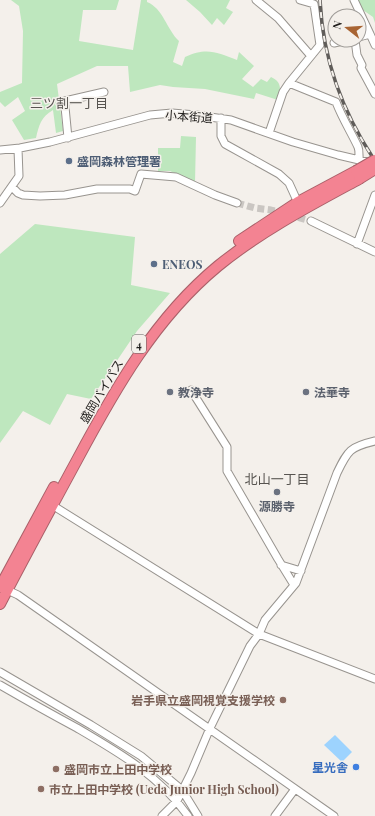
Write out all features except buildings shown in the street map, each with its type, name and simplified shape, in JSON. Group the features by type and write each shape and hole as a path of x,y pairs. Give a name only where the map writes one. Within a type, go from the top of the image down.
{"highway":[{"name":"盛岡バイパス","path":"357,175 375,160"},
{"name":"盛岡バイパス","path":"0,604 2,588 115,378 178,294 206,267 251,233 357,175 375,169"},
{"name":"盛岡バイパス","path":"2,588 52,505 121,381 145,345 191,291 228,258 300,206"}],"street":[{"path":"256,0 278,18 311,56"},
{"path":"269,133 283,92 289,82 320,45 314,4 300,0"},
{"path":"354,0 375,46"},
{"path":"356,48 357,55 362,65 361,68 375,94"},
{"path":"289,82 336,102 342,118 359,149 358,159 362,166 373,174 375,178"},
{"path":"68,138 65,102 104,92"},
{"name":"小本街道","path":"0,150 18,149 68,138 122,121 150,115 180,114 231,120 338,155 375,163"},
{"path":"221,118 221,136 225,144 279,174 288,183 300,206"},
{"path":"0,203 19,176 18,149"},
{"path":"12,187 18,193 23,195 40,196 65,195 97,189 130,189 134,191 141,174 158,175 176,177 215,195 238,203"},
{"path":"357,244 375,195"},
{"path":"311,221 375,252"},
{"path":"191,390 227,447 227,471 294,585"},
{"path":"162,816 177,801 191,774 210,728 250,646 265,620 294,585 301,571 345,455 354,447 375,441"},
{"path":"52,505 258,634 375,679"},
{"path":"281,565 301,571"},
{"path":"2,588 18,595 334,816"},
{"path":"0,672 141,756 182,790 198,816"},
{"path":"0,685 113,749 138,765 177,801 188,816"},
{"path":"275,816 295,789"}],"green space":[{"path":"11,0 119,0 116,10 83,10 79,41 133,50 141,0 147,0 147,2 161,14 179,41 173,62 182,66 185,57 205,51 217,53 237,60 239,52 254,66 242,79 253,87 261,79 267,82 271,77 275,79 280,86 278,100 256,93 254,99 205,89 160,85 130,92 128,66 97,66 57,84 63,131 56,133 53,110 41,122 36,138 24,140 12,120 25,111 18,97 5,107 0,102 0,92 22,83 23,31 19,6"},
{"path":"186,0 230,0 226,8 233,12 224,25 217,18 212,25"},
{"path":"356,0 375,0 375,23 373,17 367,13 367,8 360,8"},
{"path":"181,136 196,137 195,183 170,171 158,171 158,148 180,148"},
{"path":"35,224 135,237 131,285 170,293 137,331 91,399 67,394 50,425 23,411 0,443 0,254"}],"water":[{"path":"335,735 352,752 342,762 324,745"}],"tunnel":[{"path":"237,203 255,208 271,210 311,221"}],"railway":[{"path":"320,0 325,43 336,84 353,123 375,161"}],"place":[{"name":"盛岡森林管理署","path":"69,161"},
{"name":"ENEOS","path":"154,264"},
{"name":"教浄寺","path":"170,392"},
{"name":"法華寺","path":"306,392"},
{"name":"源勝寺","path":"277,492"},
{"name":"岩手県立盛岡視覚支援学校","path":"283,700"},
{"name":"星光舎","path":"356,767"},
{"name":"盛岡市立上田中学校","path":"56,769"},
{"name":"市立上田中学校 (Ueda Junior High School)","path":"41,789"}],"district":[{"name":"三ツ割一丁目","path":"69,102"},
{"name":"北山一丁目","path":"277,478"}]}
